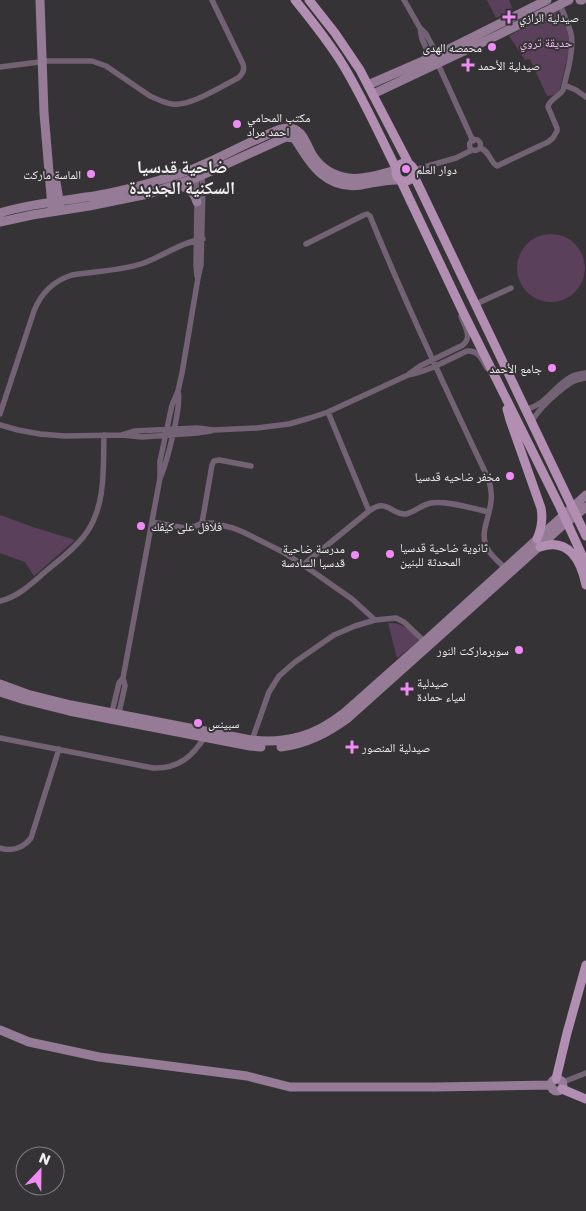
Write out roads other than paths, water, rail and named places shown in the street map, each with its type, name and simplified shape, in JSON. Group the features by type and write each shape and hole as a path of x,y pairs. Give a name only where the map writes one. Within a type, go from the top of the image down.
{"main road":[{"path":"40,0 46,113 56,206"},
{"path":"44,0 44,61"},
{"path":"295,0 330,45 357,90 396,169 397,177 559,505 586,564"},
{"path":"309,0 342,42 373,94 412,170 586,536"},
{"path":"373,94 547,0"},
{"path":"368,85 436,61 569,0"},
{"path":"0,212 140,196 176,186 199,173 292,133 316,170 325,178 336,183 360,186 385,177 402,164 412,170"},
{"path":"385,177 408,181 412,170"},
{"path":"0,222 56,206 199,173"},
{"path":"176,186 188,188 198,202"},
{"path":"506,399 510,420 541,508 542,527 539,543"},
{"path":"0,692 40,704 250,744 276,747 311,740 334,728 560,523 582,507 586,495"},
{"path":"427,644 505,568 539,543 565,547 570,551 575,556 586,585"},
{"path":"0,684 27,694 115,717"},
{"path":"558,1084 570,1024 586,965"},
{"path":"0,1030 29,1042 99,1056 247,1076 290,1087 434,1087 558,1084 586,1099"}],"street":[{"path":"0,67 44,61 83,60 99,63 158,100 172,104 187,103 238,78 244,71 243,64 212,0"},
{"path":"404,0 420,28 426,34 436,61 473,140"},
{"path":"480,148 487,151 497,166 551,140 556,135 557,128 548,104 561,93 573,42 570,28 560,5"},
{"path":"564,85 586,97"},
{"path":"473,140 479,141 481,144 480,148"},
{"path":"472,150 470,144 473,140"},
{"path":"412,170 456,158 480,148"},
{"path":"115,717 125,686 123,678 160,478 160,466 170,432 173,401 178,390 201,265 198,202 199,173"},
{"path":"199,173 203,186 200,239"},
{"path":"306,244 364,215 368,215 488,478 492,495 484,541 491,554 505,568"},
{"path":"0,414 37,302 48,288 72,275 125,268 140,264 188,242 200,239"},
{"path":"476,304 511,288"},
{"path":"434,363 467,342 468,335 461,316 462,310"},
{"path":"463,345 467,346 467,351"},
{"path":"0,425 40,434 64,436 122,435 137,437 170,432 201,433 214,430 274,426 328,412 408,375 417,368 471,350 477,353 490,374 495,377"},
{"path":"526,409 538,404 566,379 586,373"},
{"path":"531,423 541,408 570,384 586,378"},
{"path":"328,412 369,510"},
{"path":"0,601 26,589 67,553 86,533 94,521 102,495 104,435"},
{"path":"202,524 214,461 219,460 251,466"},
{"path":"303,565 369,510 381,505 401,513 408,513 424,505 440,502 489,512"},
{"path":"152,522 185,528 212,523 233,528 283,552 348,595 376,620"},
{"path":"250,744 269,692 275,682 283,672 334,634 376,620 391,618 401,620 427,644"},
{"path":"0,738 165,769 185,760 207,735"},
{"path":"0,848 16,849 22,847 31,838 59,750"},
{"path":"558,1084 586,1073"}],"place":[{"name":"صيدلية الرازي","path":"509,17"},
{"name":"محمصه الهدى","path":"492,47"},
{"name":"صيدلية الأحمد","path":"468,65"},
{"name":"مكتب المحامي احمد مراد","path":"237,124"},
{"name":"دوار العلم","path":"406,169"},
{"name":"الماسة ماركت","path":"91,174"},
{"name":"جامع الأحمد","path":"552,368"},
{"name":"مخفر ضاحيه قدسيا","path":"510,476"},
{"name":"فلافل على كيفك","path":"141,526"},
{"name":"ثانوية ضاحية قدسيا المحدثة للبنين","path":"390,554"},
{"name":"مدرسة ضاحية قدسيا السادسة","path":"355,555"},
{"name":"سوبرماركت النور","path":"519,650"},
{"name":"صيدلية لمياء حمادة","path":"407,689"},
{"name":"سبينس","path":"198,723"},
{"name":"صيدلية المنصور","path":"352,747"}],"district":[{"name":"ضاحية قدسيا السكنية الجديدة","path":"182,176"}],"park label":[{"name":"حديقة تروي","path":"546,42"}]}
